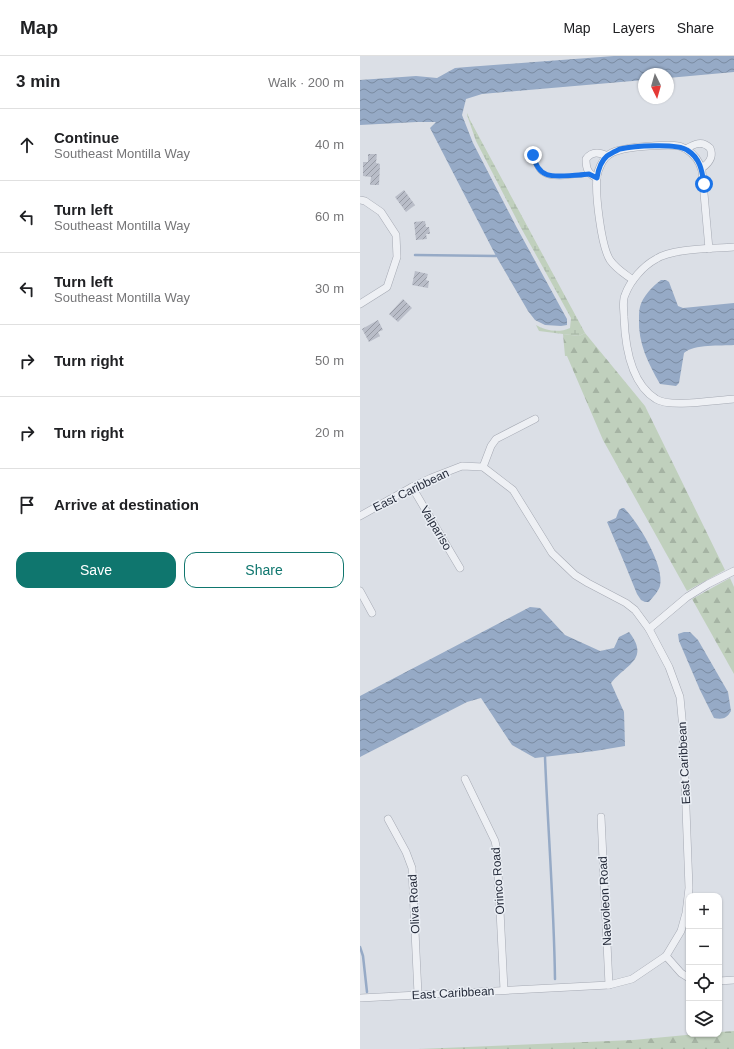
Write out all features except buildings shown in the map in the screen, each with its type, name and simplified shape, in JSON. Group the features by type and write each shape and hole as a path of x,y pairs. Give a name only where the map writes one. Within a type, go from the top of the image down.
{"street":[{"path":"686,148 698,143 704,143 710,148 712,157 710,162 702,168"},
{"path":"633,280 614,266 609,259 599,217 597,178 605,158 621,149 636,147 678,146 686,148 696,158 702,168 709,249"},
{"path":"597,178 587,172 586,159 589,155 600,152 607,156"},
{"path":"360,200 366,201 381,212 396,235 397,257 387,286 360,304"},
{"path":"734,247 676,252 656,258 633,280 624,297 625,337 632,368 642,386 656,400 676,404 734,399"},
{"path":"483,466 491,446 496,439 535,419"},
{"name":"East Caribbean","path":"360,516 412,487 462,466 483,466 513,490 552,553 575,575 635,610 649,629 669,667 680,697 683,729 689,888 686,913 681,931 666,956 632,979 609,985 360,998"},
{"name":"Valpariso","path":"412,487 460,568"},
{"path":"649,629 687,597 708,584 734,571"},
{"path":"360,591 372,612"},
{"name":"Orinco Road","path":"465,779 495,841 497,851 504,990"},
{"name":"Naevoleon Road","path":"601,818 609,985"},
{"name":"Oliva Road","path":"388,819 406,852 413,875 418,994"},
{"path":"666,956 680,973 686,976"},
{"path":"722,981 734,980"}],"lane":[{"path":"533,155 539,170 544,174 558,176 590,174"}],"green space":[{"path":"467,113 585,333 579,336 539,331 536,325 553,331 566,330 570,328 571,318 520,226 476,141"},
{"path":"585,333 645,406 725,570 687,591 603,440 567,356 565,356 563,334 579,336"},
{"path":"730,578 734,587 734,674 692,599"},
{"path":"734,1031 734,1049 418,1049 633,1040 686,1035 686,1037 722,1037 722,1032"}],"water":[{"path":"614,56 734,56 734,72 674,77 674,68 638,68 638,81 482,94 466,99 462,115 473,143 517,228 567,319 567,325 545,325 535,320 528,311 496,256 430,128 436,122 360,125 360,80 416,76 437,78 455,68"},
{"path":"661,280 666,280 669,282 678,306 683,308 734,303 734,345 701,347 688,350 684,353 679,383 676,386 660,384 648,361 640,336 639,314 641,303 648,292"},
{"path":"624,508 630,515 643,534 658,567 660,586 649,602 641,600 637,594 607,522 616,518 619,510"},
{"path":"530,607 540,608 565,635 600,651 614,648 619,637 629,632 635,641 637,655 629,666 611,683 624,712 625,746 535,758 512,745 481,698 467,702 360,757 360,696"},
{"path":"690,632 698,640 728,692 731,711 724,718 714,718 700,690 679,641 678,634"}],"waterway":[{"path":"415,255 496,256"},
{"path":"545,757 555,979"},
{"path":"360,947 363,956 367,992"}],"route":[{"path":"533,155 539,170 544,174 558,176 590,174 591,176 597,178 605,158 611,153 621,149 636,147 678,146 686,148 696,158 700,164 704,184"}]}
